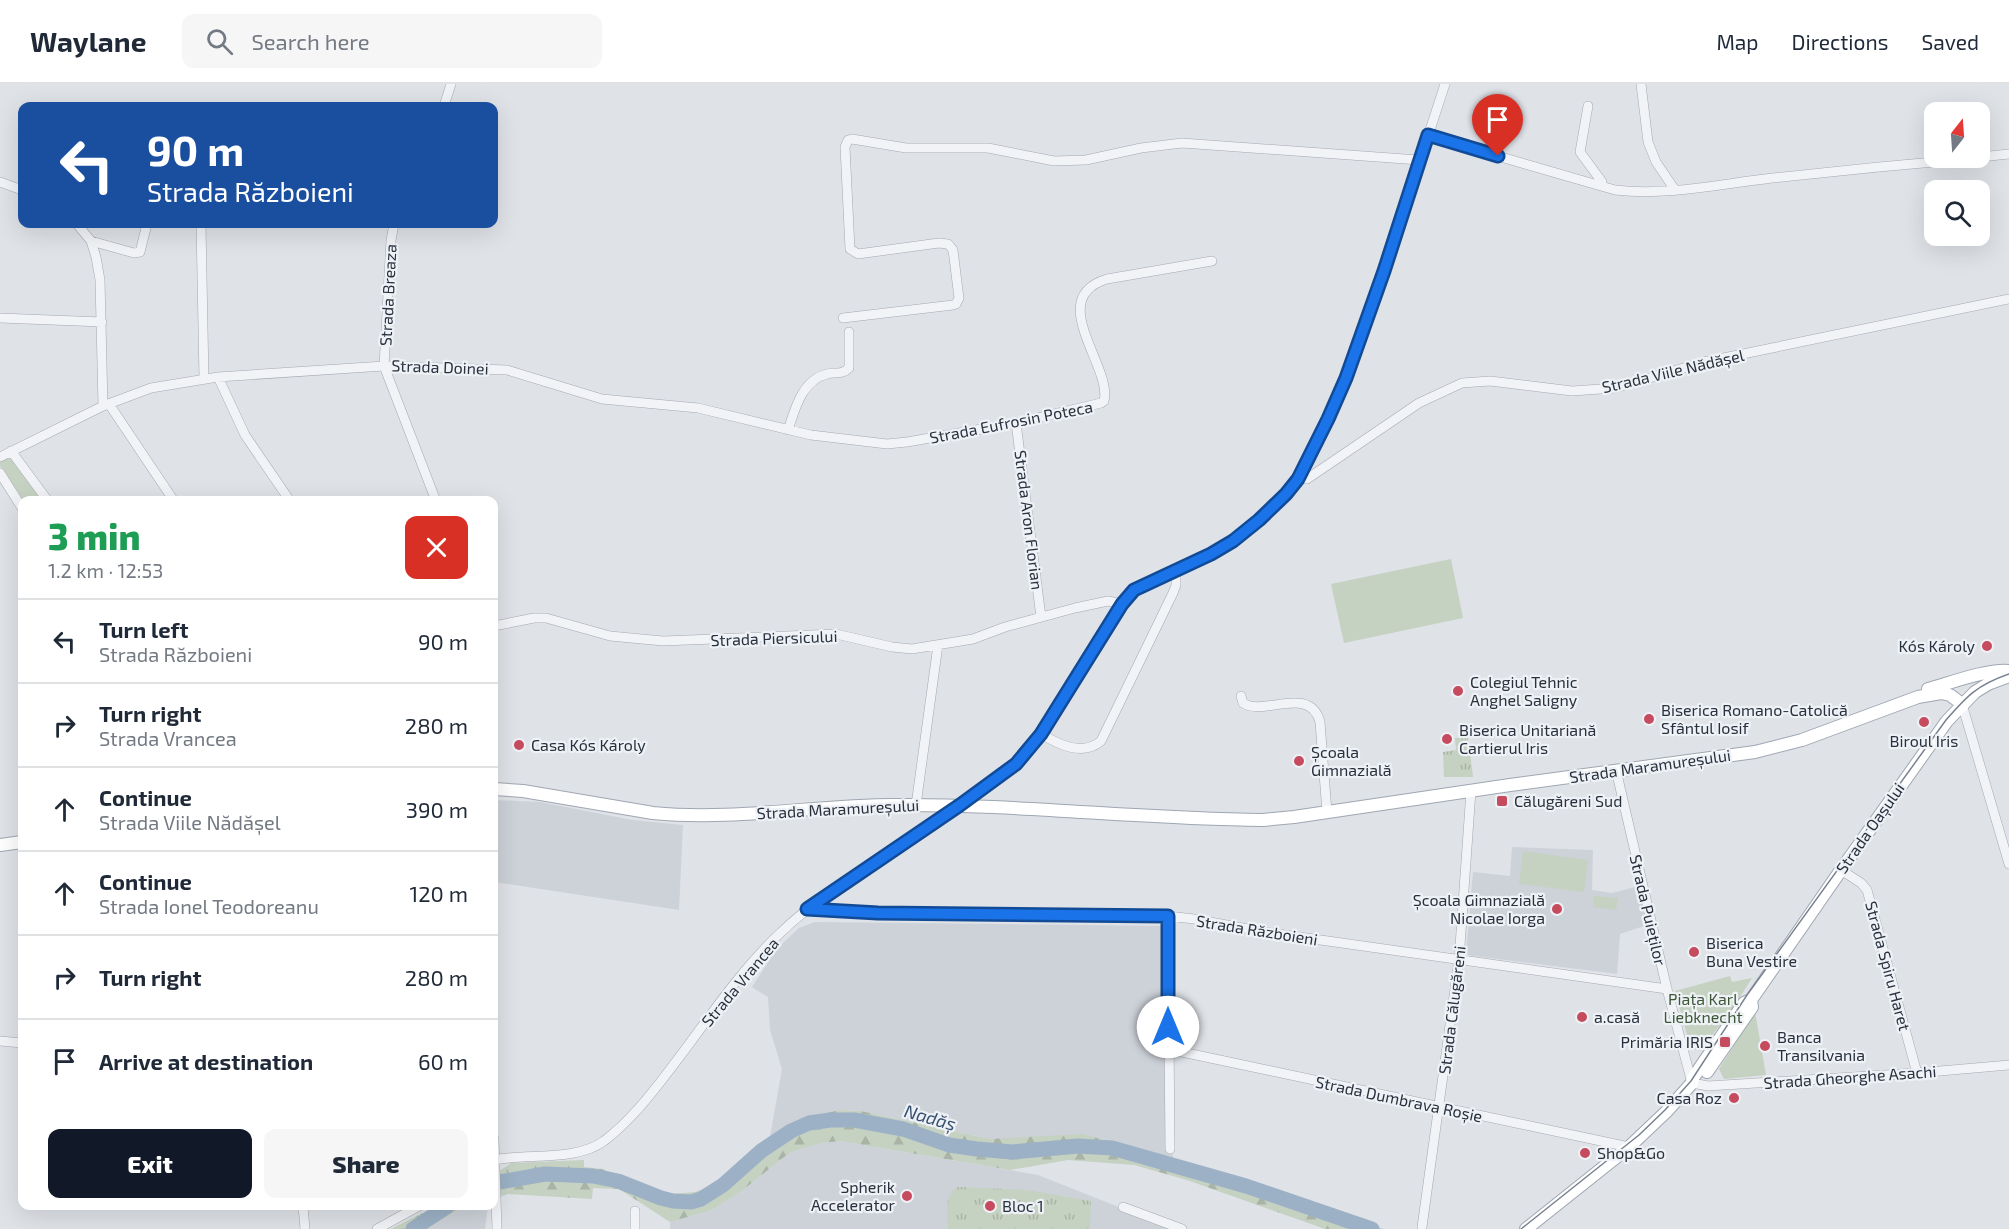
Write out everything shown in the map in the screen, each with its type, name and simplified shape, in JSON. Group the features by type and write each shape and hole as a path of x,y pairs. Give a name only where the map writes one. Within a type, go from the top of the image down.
{"main road":[{"path":"1918,697 1928,689 2002,670 2009,671"},
{"name":"Strada Oașului","path":"1526,1229 1629,1148 1692,1083 1700,1082 1752,1007 1751,1000 1928,747 1972,694 1988,684 2009,676"},
{"path":"1954,682 1966,687 1972,694"},
{"name":"Strada Maramureșului","path":"498,789 523,791 674,815 728,815 916,805 945,809 966,806 1263,820 1772,748 1842,726 1918,697 1943,693 1962,704"},
{"path":"0,845 18,843"}],"street":[{"path":"445,102 450,84"},
{"path":"1298,479 1346,378 1384,271 1445,84"},
{"path":"1641,84 1648,142 1656,162 1675,190"},
{"path":"1588,106 1580,152 1602,182 1601,186"},
{"path":"1428,135 1615,190 1631,192 1675,190 1924,162"},
{"path":"843,318 953,305 957,304 960,298 952,250 948,244 939,243 858,254 850,249 845,147 848,140 906,148 988,148 1054,161 1086,160 1141,148 1182,143 1419,160"},
{"path":"1990,156 2009,154"},
{"path":"0,182 18,189"},
{"path":"80,228 91,241 100,280 106,405 170,496"},
{"path":"91,241 134,253 140,252 146,228"},
{"path":"201,228 204,379"},
{"name":"Strada Breaza","path":"393,228 384,366 434,496"},
{"name":"Strada Eufrosin Poteca","path":"887,444 1016,423 1097,405 1104,401 1105,392 1080,312 1083,297 1088,289 1107,279 1212,261"},
{"name":"Strada Viile Nădășel","path":"1176,569 1211,554 1233,541 1259,520 1298,479 1308,479 1419,403 1462,382 1490,381 1572,391 1615,388 1704,362 2009,299"},
{"path":"0,318 102,322"},
{"path":"788,430 797,402 808,386 820,377 842,373 849,368 849,332"},
{"name":"Strada Doinei","path":"0,457 106,405 151,388 218,377 384,366 507,370 602,399 698,408 811,435 887,444"},
{"path":"218,377 245,435 287,496"},
{"name":"Strada Aron Florian","path":"1016,423 1041,617"},
{"path":"12,451 44,496"},
{"path":"0,473 18,502"},
{"path":"966,806 1016,764 1041,734 1122,604 1134,590 1176,569 1176,585 1173,592 1101,741 1092,747 1071,748 1041,734"},
{"name":"Strada Piersicului","path":"498,625 546,618 610,636 663,641 814,634 845,636 899,649 912,649 973,639 1005,627 1107,601 1122,604"},
{"path":"916,805 938,645"},
{"path":"1241,696 1243,704 1250,707 1289,703 1306,705 1316,712 1320,722 1327,812"},
{"path":"1962,704 2009,864"},
{"name":"Strada Puieților","path":"1616,770 1667,989 1692,1083"},
{"name":"Strada Călugăreni","path":"1422,1227 1459,960 1471,791"},
{"name":"Strada Vrancea","path":"498,1162 591,1149 604,1141 645,1102 747,969 774,939 807,909 945,809"},
{"name":"Strada Spiru Haret","path":"1841,870 1861,883 1867,890 1917,1073"},
{"name":"Strada Războieni","path":"807,909 878,913 1168,916 1667,989"},
{"path":"1168,916 1170,1149"},
{"path":"0,1041 18,1043"},
{"name":"Strada Dumbrava Roșie","path":"1168,1049 1629,1148"},
{"name":"Strada Gheorghe Asachi","path":"1692,1083 1708,1086 2009,1065"},
{"path":"1123,1207 1182,1229"},
{"path":"303,1210 304,1227"},
{"path":"377,1229 412,1210"},
{"path":"497,1210 497,1229"},
{"path":"635,1211 635,1229"}],"shaded area":[{"path":"498,800 540,802 632,820 683,825 679,910 498,883"},
{"name":"Școala Gimnazială Nicolae Iorga","path":"1512,847 1593,850 1592,890 1612,893 1639,886 1647,925 1620,934 1617,974 1466,955 1473,872 1510,876"},
{"path":"815,922 1166,926 1163,1047 1173,1159 1101,1139 990,1139 861,1111 840,1110 799,1119 770,1137 782,1069 770,1030 768,997 752,987 774,953 786,940 799,928"},
{"path":"840,1141 1038,1175 1174,1229 670,1229 670,1222 712,1210 743,1190 794,1151"},
{"path":"458,1210 487,1210 485,1229 426,1229"}],"green space":[{"path":"10,456 40,496 21,496 0,466 0,462"},
{"path":"1451,559 1463,618 1344,643 1331,584"},
{"path":"1468,737 1473,777 1444,777 1443,752 1456,750 1455,738"},
{"path":"1523,851 1588,860 1584,892 1519,884"},
{"path":"1594,896 1618,898 1616,910 1593,907"},
{"name":"Piața Karl Liebknecht","path":"1730,976 1732,982 1752,978 1733,1008 1700,1051 1691,1049 1675,991"},
{"name":"Piața Karl Liebknecht","path":"1755,1012 1766,1075 1724,1079 1719,1069"},
{"path":"840,1110 861,1111 990,1139 1082,1134 1173,1159 1384,1229 1325,1229 1187,1180 1134,1165 1068,1160 1010,1170 840,1141 794,1151 743,1190 712,1210 670,1222 619,1189 593,1188 592,1199 508,1194 511,1163 584,1160 584,1167 602,1169 670,1194 695,1192 719,1183 770,1137 799,1119"},
{"path":"511,1163 508,1194 498,1198 498,1172"},
{"path":"958,1187 1028,1190 1091,1201 1090,1229 948,1229 948,1200 953,1190"},
{"path":"428,1210 458,1210 426,1229 391,1229"}],"waterway":[{"name":"Nadăș","path":"498,1182 545,1174 593,1176 618,1181 661,1198 691,1202 701,1199 723,1185 761,1151 791,1131 809,1123 854,1120 903,1129 949,1145 977,1149 1012,1152 1078,1146 1112,1148 1246,1186 1372,1229"},
{"name":"Nadăș","path":"413,1229 442,1210"}],"tram line":[{"path":"1521,1229 1639,1135 1691,1081 1747,995 1946,720 1973,692 2009,674"}],"place":[{"name":"Kós Károly","path":"1987,646"},
{"name":"Colegiul Tehnic Anghel Saligny","path":"1458,691"},
{"name":"Biserica Romano-Catolică Sfântul Iosif","path":"1649,719"},
{"name":"Biroul Iris","path":"1924,722"},
{"name":"Biserica Unitariană Cartierul Iris","path":"1447,739"},
{"name":"Casa Kós Károly","path":"519,745"},
{"name":"Școala Gimnazială","path":"1299,761"},
{"name":"Călugăreni Sud","path":"1502,801"},
{"name":"Școala Gimnazială Nicolae Iorga","path":"1557,909"},
{"name":"Biserica Buna Vestire","path":"1694,952"},
{"name":"a.casă","path":"1582,1017"},
{"name":"Primăria IRIS","path":"1725,1042"},
{"name":"Banca Transilvania","path":"1765,1046"},
{"name":"Casa Roz","path":"1734,1098"},
{"name":"Shop&Go","path":"1585,1153"},
{"name":"Spherik Accelerator","path":"907,1196"},
{"name":"Bloc 1","path":"990,1206"}],"route":[{"path":"1168,1027 1168,916 878,913 807,909 1016,764 1041,734 1127,596 1134,590 1211,554 1233,541 1286,494 1298,479 1346,378 1428,135 1498,156"}]}
